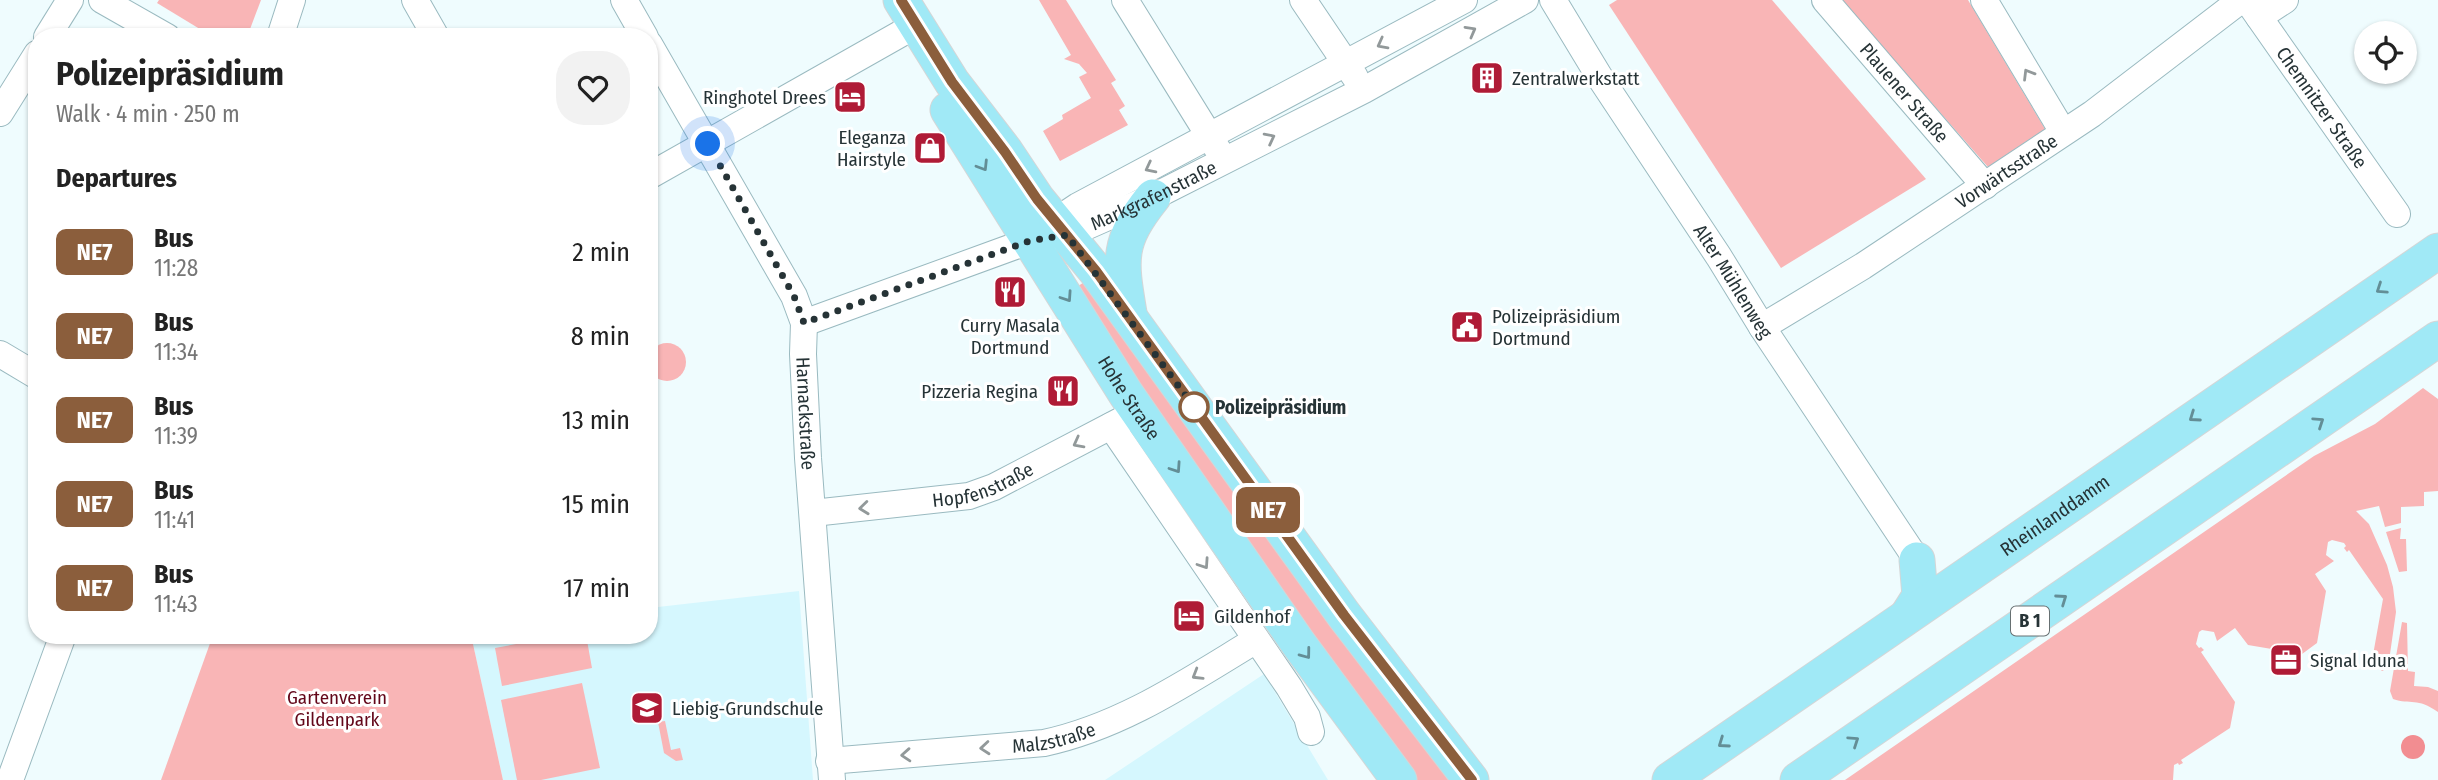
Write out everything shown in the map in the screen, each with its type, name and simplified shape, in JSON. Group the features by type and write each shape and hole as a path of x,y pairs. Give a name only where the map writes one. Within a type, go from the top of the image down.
{"main road":[{"name":"Hohe Straße","path":"881,0 906,20 952,82 1050,232 1131,320 1344,615 1471,780"},
{"path":"1131,320 1122,266 1124,251 1132,226 1153,197"},
{"name":"Hohe Straße","path":"1050,232 1071,303 1125,419 1298,643 1399,780"},
{"name":"Rheinlanddamm","path":"1670,780 2438,251"},
{"name":"B 1","path":"1798,780 2438,339"},
{"path":"1917,560 1929,570 1943,576 1965,576"},
{"path":"1908,615 1920,596 1917,560"}],"street":[{"path":"53,28 70,0"},
{"path":"102,0 151,28"},
{"path":"283,28 292,0"},
{"path":"415,0 431,28"},
{"path":"624,0 640,28"},
{"path":"1125,0 1225,161"},
{"path":"1303,0 1363,90"},
{"name":"Markgrafenstraße","path":"1050,232 1209,134 1464,0"},
{"name":"Markgrafenstraße","path":"1050,232 1153,197 1363,90 1525,0"},
{"name":"Alter Mühlenweg","path":"1553,0 1599,76 1762,327 1917,560"},
{"name":"Plauener Straße","path":"1825,0 1985,187"},
{"path":"1984,0 2063,132"},
{"name":"Vorwärtsstraße","path":"1762,327 1985,187 2242,8 2285,0"},
{"name":"Chemnitzer Straße","path":"2242,8 2397,214"},
{"path":"658,171 708,144 906,20"},
{"name":"Harnackstraße","path":"658,59 794,296 804,323 803,354 831,771"},
{"path":"0,113 28,68"},
{"path":"804,323 1050,232"},
{"path":"0,354 28,371"},
{"name":"Hopfenstraße","path":"813,513 969,496 994,487 1125,419"},
{"name":"Hohe Straße","path":"1125,419 1255,640 1301,705 1311,732"},
{"name":"Malzstraße","path":"831,771 1061,739 1105,725 1144,708 1255,640"},
{"path":"11,778 60,644"}],"shaded area":[{"name":"Liebig-Grundschule","path":"799,591 813,780 503,780 473,644 658,644 658,607"},
{"path":"1264,674 1328,780 1105,780"},
{"path":"2413,735 2422,738 2425,747 2422,756 2413,759 2404,756 2401,747 2404,738"}],"green space":[{"path":"159,0 261,0 250,28 198,28 157,3"},
{"path":"1039,0 1066,0 1116,80 1111,83 1125,106 1119,110 1128,125 1060,161 1043,131 1063,119 1062,115 1091,98 1079,77 1087,73 1079,64 1064,59 1071,55"},
{"path":"1617,0 1772,0 1926,179 1781,268 1609,5"},
{"path":"1841,0 1968,0 2045,129 1988,167"},
{"path":"1089,279 1460,780 1412,780 1072,290"},
{"path":"674,344 681,348 685,355 685,369 681,376 667,381 658,379 658,345"},
{"path":"2423,388 2438,399 2438,491 2424,492 2424,506 2401,507 2401,523 2385,527 2379,506 2356,511 2369,524 2387,565 2393,587 2396,612 2388,668 2382,671 2369,657 2373,655 2383,599 2349,550 2347,552 2344,548 2344,543 2332,540 2328,542 2326,555 2334,561 2315,574 2326,591 2317,643 2302,654 2248,645 2235,628 2217,641 2214,632 2199,632 2196,644 2204,650 2201,652 2235,702 2230,728 2181,760 2183,763 2174,765 2173,780 1845,780 2314,456 2375,424"},
{"path":"2401,528 2400,539 2406,539 2407,571 2399,572 2386,532"},
{"path":"2402,622 2407,623 2408,671 2415,672 2414,686 2438,691 2438,712 2419,703 2393,699 2390,691"},
{"name":"Gartenverein Gildenpark","path":"210,644 473,644 503,780 161,780"},
{"path":"516,644 588,644 592,668 502,686 495,648"},
{"path":"582,683 600,768 541,780 517,780 501,700"},
{"path":"665,721 671,750 680,748 683,760 676,761 664,753 658,722"}],"bus line":[{"name":"NE7","path":"901,0 952,82 1037,199 1096,271 1344,615 1472,780"}],"place":[{"name":"Zentralwerkstatt","path":"1487,78"},
{"name":"Ringhotel Drees","path":"850,97"},
{"name":"Eleganza Hairstyle","path":"930,148"},
{"name":"Curry Masala Dortmund","path":"1010,292"},
{"name":"Polizeipräsidium Dortmund","path":"1467,327"},
{"name":"Pizzeria Regina","path":"1063,391"},
{"name":"Polizeipräsidium","path":"1194,407"},
{"name":"Gildenhof","path":"1189,616"},
{"name":"Signal Iduna","path":"2286,660"},
{"name":"Liebig-Grundschule","path":"647,708"}],"route":[{"path":"708,144 794,296 804,323 1029,241 1067,235 1194,407"}]}
